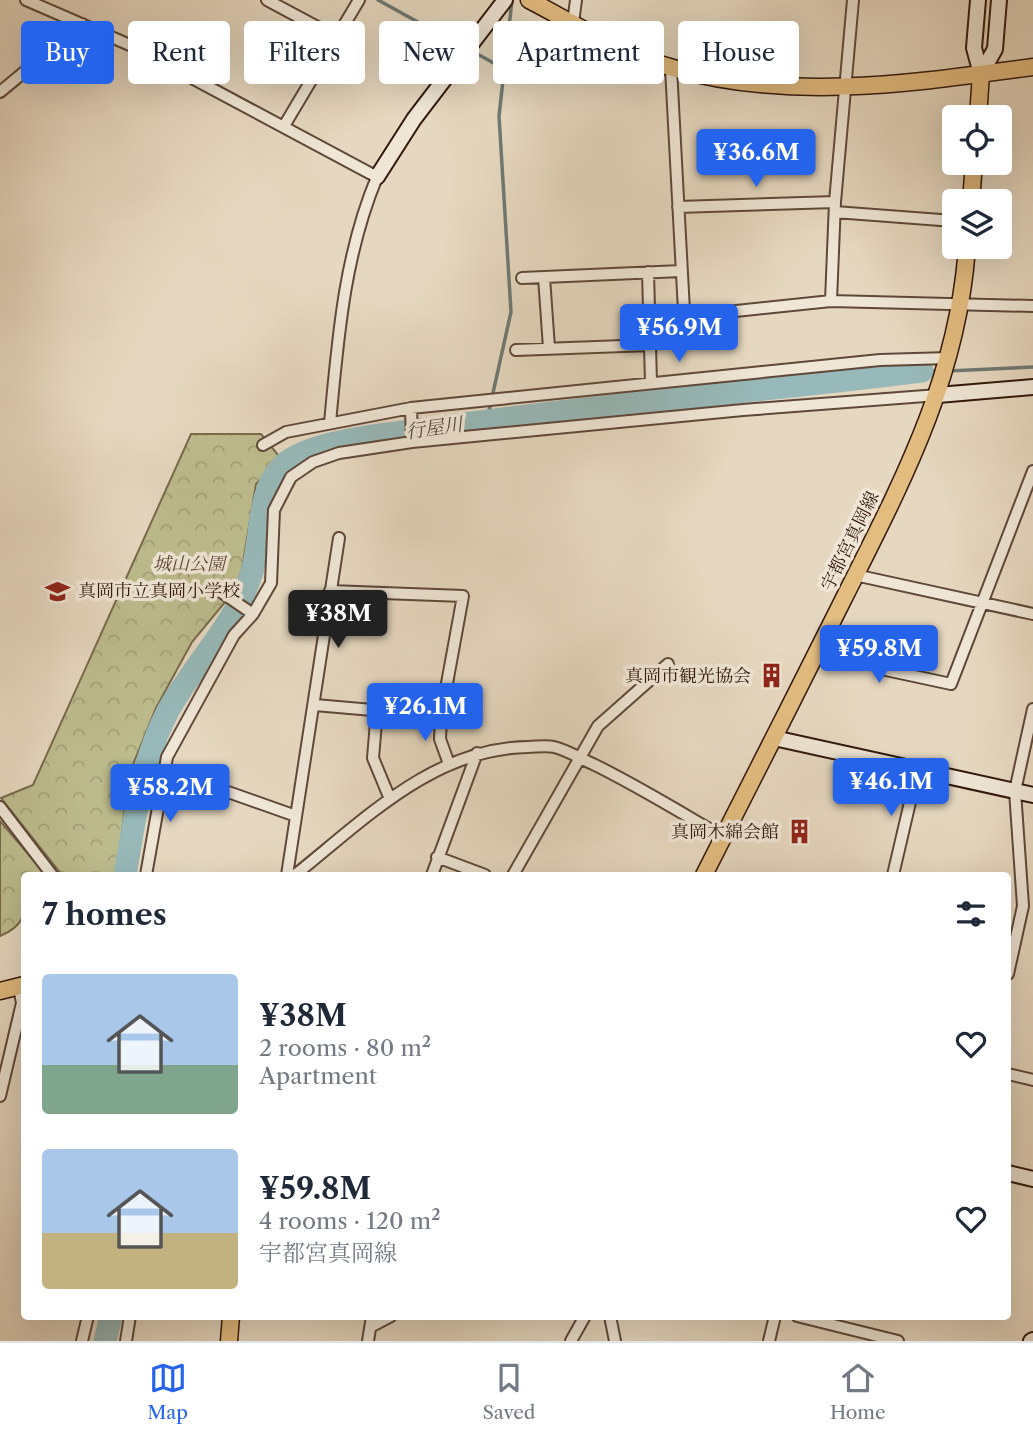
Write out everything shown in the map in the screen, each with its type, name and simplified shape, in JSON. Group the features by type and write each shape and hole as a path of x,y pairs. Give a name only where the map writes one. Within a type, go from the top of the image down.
{"main road":[{"path":"529,0 569,21"},
{"path":"664,65 753,85 844,87 981,74 1033,66"},
{"path":"979,105 981,74"},
{"name":"宇都宮真岡線","path":"706,872 912,459 949,358 962,305 966,259"},
{"path":"0,991 21,986"},
{"path":"229,1341 231,1320"}],"street":[{"path":"26,0 75,21"},
{"path":"267,0 306,21"},
{"path":"346,21 359,0"},
{"path":"330,423 350,257 362,214 377,177 414,119 505,0"},
{"path":"573,21 576,0"},
{"path":"831,301 835,207 853,0"},
{"path":"978,0 974,48 981,74"},
{"path":"981,74 995,49 999,0"},
{"path":"114,40 377,177"},
{"path":"671,68 681,271 684,311 689,316 831,301 1033,306"},
{"path":"2,86 21,71"},
{"path":"284,127 309,84"},
{"path":"678,206 835,207 942,220"},
{"path":"522,278 681,271"},
{"path":"648,272 651,383"},
{"path":"544,276 549,348"},
{"path":"516,350 650,345"},
{"path":"263,445 286,432 411,408 880,360 949,358"},
{"path":"146,872 163,769 176,738 234,635 253,614 271,583 274,510 290,477 313,462 339,453 412,442 756,408 1033,387"},
{"path":"411,408 412,442"},
{"path":"822,641 886,670 951,684 1033,471"},
{"path":"287,872 339,538"},
{"path":"855,575 984,601 1033,614"},
{"path":"218,590 253,614"},
{"path":"330,591 463,596 441,716 440,739 449,764"},
{"path":"515,872 598,726 668,664"},
{"path":"315,705 441,716"},
{"path":"1011,964 1028,908 1015,791 1033,709"},
{"path":"377,710 373,758 390,799"},
{"path":"774,738 1033,795"},
{"path":"299,872 390,799 449,764 477,752 553,747 623,778 723,837"},
{"path":"433,872 477,752"},
{"path":"894,872 918,768"},
{"path":"163,769 296,816"},
{"path":"0,807 50,872"},
{"path":"437,857 477,872"},
{"path":"0,1096 2,1078 21,1007"},
{"path":"1011,1075 1033,1080"},
{"path":"1011,1174 1033,1180"},
{"path":"82,1341 87,1320"},
{"path":"126,1341 129,1320"},
{"path":"571,1341 583,1320"},
{"path":"611,1320 615,1341"},
{"path":"769,1341 774,1320"},
{"path":"813,1320 898,1341"},
{"path":"368,1341 372,1321"}],"green space":[{"name":"城山公園","path":"191,434 261,434 283,461 256,484 242,569 235,590 192,642 156,708 130,772 116,872 60,872 1,798 33,785"},
{"path":"0,821 43,872 21,872 21,920 0,936"}],"waterway":[{"path":"378,0 416,21"},
{"path":"487,420 511,312 499,116 512,0"},
{"path":"479,55 493,63"},
{"name":"行屋川","path":"948,371 1033,367"},
{"name":"行屋川","path":"922,371 940,371"},
{"name":"行屋川","path":"126,872 140,791 151,750 178,694 224,628 244,593 255,561 265,500 270,485 287,462 300,454 337,442 380,435 922,371"},
{"name":"行屋川","path":"105,1341 110,1320"}],"place":[{"name":"真岡市立真岡小学校","path":"58,591"},
{"name":"真岡市観光協会","path":"771,676"},
{"name":"真岡木綿会館","path":"799,832"}]}
